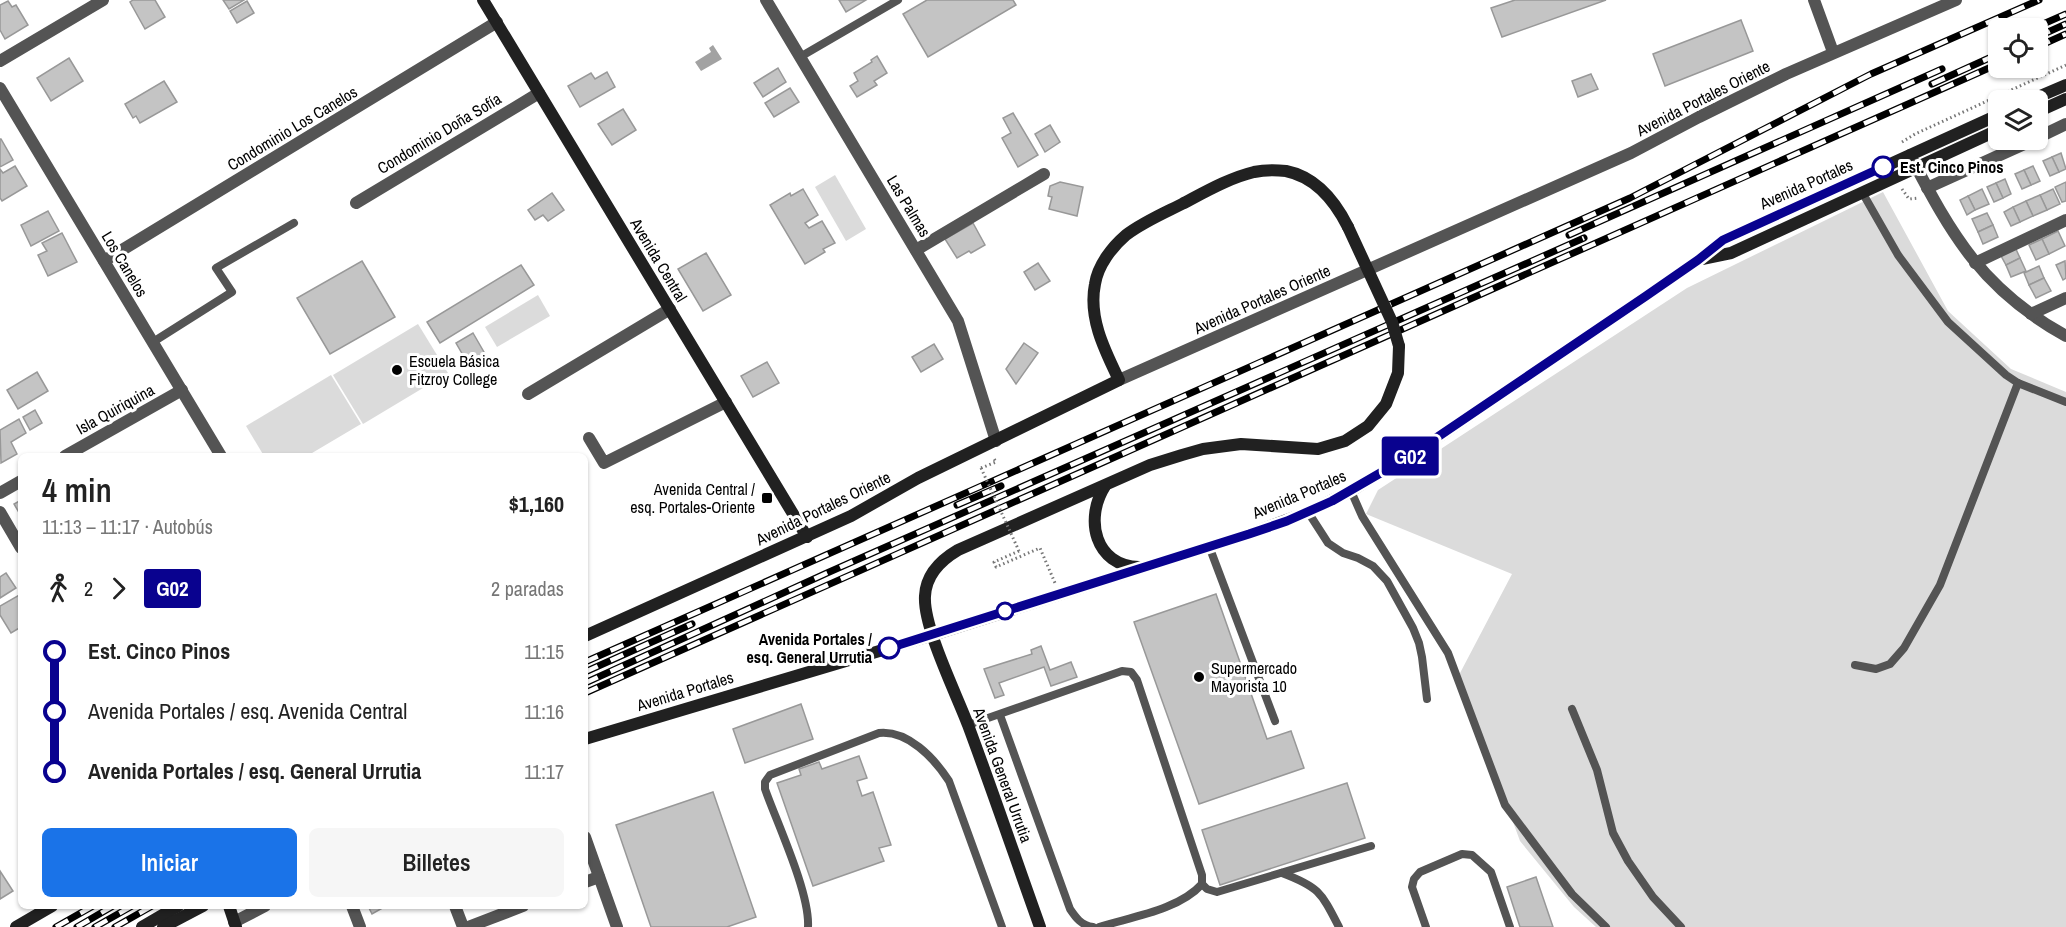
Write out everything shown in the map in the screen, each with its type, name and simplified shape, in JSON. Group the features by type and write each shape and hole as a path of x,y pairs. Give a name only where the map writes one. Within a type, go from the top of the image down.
{"main road":[{"name":"Avenida Central","path":"483,0 807,537"},
{"path":"2048,93 2066,85"},
{"path":"2048,107 2066,99"},
{"name":"Avenida Portales","path":"588,738 1144,568 1308,512 1351,491 1434,440 1698,260 1723,240 1988,120"},
{"name":"Avenida Portales","path":"1698,260 1731,253 1988,135"},
{"name":"Avenida Portales","path":"933,634 928,621 925,597 929,579 940,563 958,550 1166,459 1203,449 1258,444 1318,449 1345,441 1368,426 1386,404 1398,373 1399,346 1392,322 1348,227 1333,201 1317,186 1298,175 1276,170 1254,172 1226,182 1137,228 1117,244 1104,261 1095,282 1093,309 1099,334 1119,380"},
{"name":"Avenida Portales Oriente","path":"588,635 851,516 918,478 1119,380"},
{"path":"1105,486 1095,505 1093,516 1100,544 1109,556 1117,561 1125,565 1144,568"},
{"name":"Avenida General Urrutia","path":"933,634 1040,927"},
{"path":"16,927 47,909"},
{"path":"142,927 173,909"},
{"path":"163,927 197,909"},
{"path":"230,909 235,924"}],"street":[{"path":"0,61 103,0"},
{"name":"Las Palmas","path":"766,0 948,303 963,334 996,441"},
{"path":"1814,0 1833,52"},
{"name":"Avenida Portales Oriente","path":"1119,380 1631,153 1833,52 1956,0"},
{"name":"Condominio Los Canelos","path":"104,261 497,22"},
{"name":"Los Canelos","path":"0,88 219,453"},
{"name":"Condominio Doña Sofía","path":"356,203 539,93"},
{"path":"2048,133 2066,124"},
{"path":"1927,188 2011,150"},
{"path":"1910,155 1950,229 1975,263 2011,299 2031,315 2066,336"},
{"path":"916,250 1044,174"},
{"path":"1975,263 2066,220"},
{"path":"2031,315 2066,298"},
{"path":"528,394 670,309"},
{"name":"Isla Quiriquina","path":"70,453 182,390"},
{"path":"589,438 604,463 726,402"},
{"path":"0,493 18,483"},
{"path":"0,512 18,543"},
{"path":"588,846 617,927"},
{"path":"588,881 599,877"},
{"path":"235,924 261,909"},
{"path":"353,909 360,927"},
{"path":"456,909 463,927"},
{"path":"468,927 515,909"}],"lane":[{"path":"800,57 898,0"},
{"path":"1862,192 1898,255 1948,322 2006,375 2018,383 2066,402"},
{"path":"153,342 232,292 216,268 294,223"},
{"path":"1855,665 1876,669 1890,664 1904,648 1940,585 2018,383"},
{"path":"1351,491 1362,516 1448,653 1504,805 1572,894 1605,927"},
{"path":"1308,512 1328,543 1343,553 1373,566 1387,581 1419,643 1427,699"},
{"path":"1209,546 1275,722"},
{"path":"968,725 1122,671 1131,672 1137,680 1202,875 1202,884 1207,889 1217,892 1371,846"},
{"path":"1572,710 1597,770 1613,833 1628,861 1653,897 1681,927"},
{"path":"1000,715 1070,909 1079,921 1086,926 1093,927"},
{"path":"808,927 809,919 800,884 765,789 765,782 770,775 879,733 887,732 902,736 922,751 938,764 949,781 1002,927"},
{"path":"1425,927 1412,887 1414,879 1420,872 1462,854 1472,855 1491,872 1510,927"},
{"path":"1282,873 1309,883 1324,898 1339,927"},
{"path":"1099,927 1178,903 1190,896 1202,884"}],"path":[{"path":"1895,147 1915,134 2066,65"},
{"path":"981,468 1019,551 994,562 996,567 1040,548 1060,593"}],"shaded area":[{"path":"713,45 722,59 701,71 695,62 711,52 709,48"},
{"path":"835,175 866,229 846,241 815,187"},
{"path":"1883,192 1948,311 2011,369 2066,392 2066,927 1596,927 1574,907 1520,841 1459,675 1512,574 1366,514 1378,490 1687,288"},
{"path":"538,295 550,316 497,347 485,327"},
{"path":"418,324 448,373 363,424 333,375"},
{"path":"331,375 361,424 312,453 262,453 246,426"}],"building":[{"path":"155,0 165,17 145,29 130,2"},
{"path":"223,0 244,0 229,9"},
{"path":"839,0 866,0 846,12"},
{"path":"927,0 1013,0 1016,5 928,57 903,14"},
{"path":"1515,0 1606,0 1502,37 1491,8"},
{"path":"8,1 12,7 16,5 28,25 5,39 0,30 0,5"},
{"path":"247,1 254,13 237,23 230,11"},
{"path":"1741,20 1753,51 1665,86 1653,54"},
{"path":"877,56 887,73 874,81 877,85 857,97 850,86 858,81 854,73 872,62 871,60"},
{"path":"69,58 83,81 51,101 37,78"},
{"path":"778,68 786,82 763,97 754,83"},
{"path":"607,72 615,87 580,107 568,86 591,73 595,79"},
{"path":"1591,74 1598,89 1578,97 1572,81"},
{"path":"164,81 177,102 140,123 136,116 133,118 125,104"},
{"path":"790,88 799,102 774,117 765,103"},
{"path":"623,109 636,130 612,145 598,124"},
{"path":"1013,113 1038,155 1018,167 1002,138 1011,133 1003,118"},
{"path":"1050,125 1060,142 1045,152 1035,134"},
{"path":"0,139 13,160 0,167"},
{"path":"2061,153 2066,169 2059,172 2052,157"},
{"path":"2052,157 2059,172 2050,176 2043,161"},
{"path":"15,166 27,186 2,201 0,198 0,169 3,173"},
{"path":"2033,166 2040,181 2031,185 2024,170"},
{"path":"2024,170 2031,185 2022,189 2015,174"},
{"path":"2005,179 2011,194 2003,198 1996,183"},
{"path":"1060,182 1083,187 1077,216 1049,209 1052,197 1048,196 1050,186"},
{"path":"2066,182 2066,201 2062,202 2055,187"},
{"path":"1996,183 2003,198 1994,202 1987,187"},
{"path":"803,189 818,215 805,223 809,228 822,221 835,243 823,249 825,252 805,264 770,205 790,193 791,196"},
{"path":"1982,189 1989,204 1975,210 1968,196"},
{"path":"2053,189 2060,204 2047,210 2040,195"},
{"path":"552,193 564,210 548,221 543,215 535,220 528,210"},
{"path":"2040,195 2047,210 2033,216 2026,201"},
{"path":"1968,196 1975,210 1967,215 1960,200"},
{"path":"2026,201 2033,216 2020,222 2013,207"},
{"path":"2013,207 2020,222 2011,226 2004,212"},
{"path":"48,211 59,231 31,246 21,225"},
{"path":"1987,213 1993,225 1978,232 1972,219"},
{"path":"973,223 985,245 957,258 945,239"},
{"path":"1993,225 1998,237 1983,244 1978,232"},
{"path":"2058,231 2065,246 2049,254 2042,239"},
{"path":"62,233 77,262 48,276 38,255 47,251 42,243"},
{"path":"2042,239 2049,254 2036,260 2029,245"},
{"path":"2015,247 2020,258 2006,265 2000,254"},
{"path":"706,253 731,295 703,311 678,269"},
{"path":"2020,258 2026,271 2011,277 2006,265"},
{"path":"362,261 395,317 330,354 297,298"},
{"path":"2065,261 2066,278 2063,280 2056,265"},
{"path":"1038,263 1050,281 1035,290 1024,272"},
{"path":"521,265 534,285 440,343 427,322"},
{"path":"2039,266 2044,278 2029,285 2024,273"},
{"path":"2044,278 2051,291 2036,298 2029,285"},
{"path":"473,333 488,359 471,369 456,343"},
{"path":"1024,343 1038,353 1016,384 1006,369"},
{"path":"934,344 943,359 921,372 912,357"},
{"path":"767,362 779,383 753,397 741,376"},
{"path":"37,372 48,391 18,409 7,390"},
{"path":"35,410 42,423 30,430 23,417"},
{"path":"19,419 26,433 11,442 17,454 1,463 0,430"},
{"path":"6,573 16,588 0,598 0,577"},
{"name":"Supermercado Mayorista 10","path":"1216,594 1267,739 1291,731 1304,768 1199,804 1134,622"},
{"path":"18,596 18,629 11,633 0,615 0,606"},
{"path":"1041,646 1050,670 1071,662 1077,677 1051,686 1044,667 999,683 1004,695 995,698 984,669 1032,654 1031,650"},
{"path":"801,704 813,739 745,763 733,729"},
{"path":"859,756 867,778 857,781 862,796 873,792 891,845 879,848 884,861 813,886 777,783 801,775 799,769 819,762 822,769"},
{"path":"1347,783 1365,838 1220,885 1202,830"},
{"path":"713,792 756,917 727,927 651,927 616,825"},
{"path":"0,871 13,891 0,899"},
{"path":"1536,877 1553,927 1520,927 1507,887"},
{"path":"370,909 381,909 372,914"}],"railway":[{"path":"588,661 1630,198 1871,74 2039,0"},
{"path":"2048,22 2066,14"},
{"path":"2048,32 2066,24"},
{"path":"2048,42 2066,34"},
{"path":"1932,84 1988,59"},
{"path":"588,692 1988,68"},
{"path":"1569,235 1942,69"},
{"path":"588,682 827,573 1584,238"},
{"path":"957,505 1001,486"},
{"path":"588,671 692,624"},
{"path":"56,927 88,909"},
{"path":"77,927 108,909"},
{"path":"95,927 127,909"},
{"path":"115,927 147,909"}],"bus line":[{"name":"G02","path":"889,648 1249,534 1287,521 1332,501 1434,440 1646,296 1723,240 1883,167"}],"place":[{"name":"Est. Cinco Pinos","path":"1883,167"},
{"name":"Escuela Básica Fitzroy College","path":"397,370"},
{"name":"Avenida Central / esq. Portales-Oriente","path":"767,498"},
{"name":"Avenida Portales / esq. General Urrutia","path":"889,648"},
{"name":"Supermercado Mayorista 10","path":"1199,677"}]}
